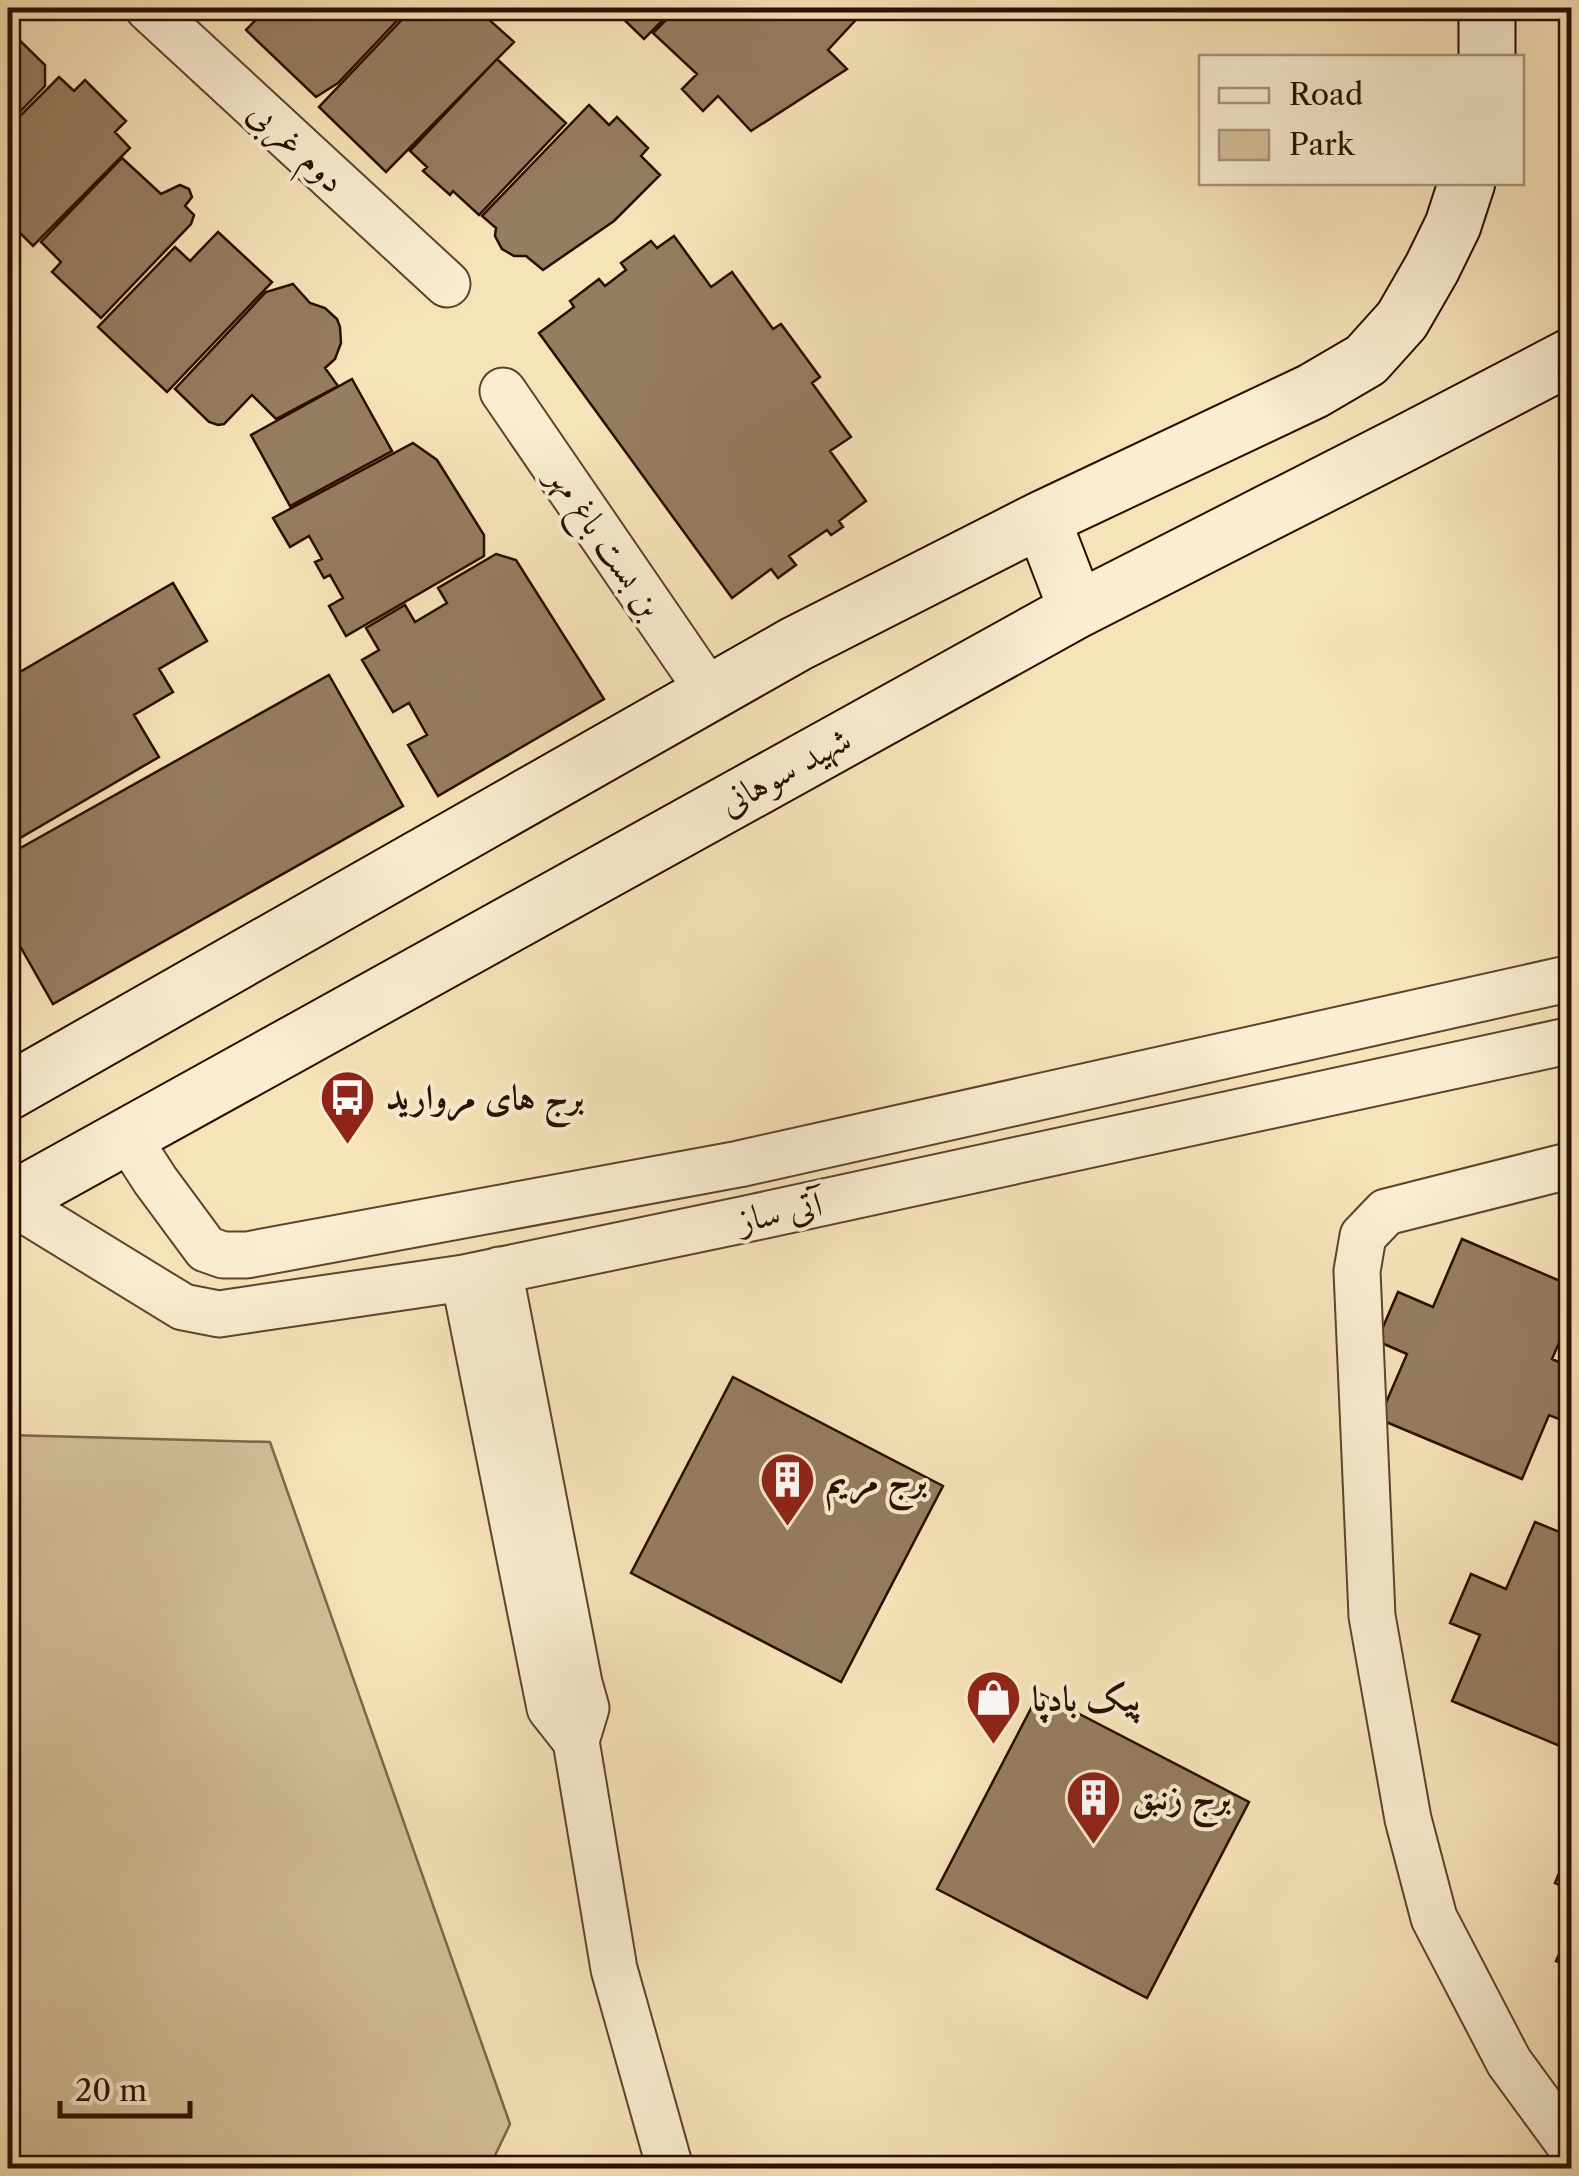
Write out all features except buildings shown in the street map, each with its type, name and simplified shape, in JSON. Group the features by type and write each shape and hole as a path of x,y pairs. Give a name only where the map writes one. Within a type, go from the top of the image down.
{"main road":[{"path":"1487,8 1487,55"},
{"path":"8,1092 796,644 1042,519 1313,391 1366,360 1402,320 1432,268 1453,225 1466,185"},
{"name":"شهید سوهانی","path":"9,1201 1077,610 1572,356"},
{"path":"1042,519 1077,610"}],"street":[{"name":"دوم غربی","path":"148,8 446,284"},
{"name":"بن بست باغ مهر","path":"503,391 710,693"},
{"name":"آتی ساز","path":"126,1135 154,1180 206,1248 223,1255 247,1255 740,1164 1572,978"},
{"name":"آتی ساز","path":"9,1201 183,1307 218,1314 482,1274 1572,1040"},
{"path":"740,1164 750,1218"},
{"path":"1572,1164 1386,1212 1362,1236 1357,1272 1372,1616 1408,1819 1442,1935 1509,2062 1572,2148"},
{"path":"482,1274 550,1708 576,1741 614,1969 670,2168"}],"green space":[{"path":"8,1435 270,1442 510,2124 489,2168 8,2168"}],"place":[{"name":"برج های مروارید","path":"347,1146"},
{"name":"برج مریم","path":"787,1529"},
{"name":"پیک بادپا","path":"993,1747"},
{"name":"برج زنبق","path":"1093,1846"}]}
